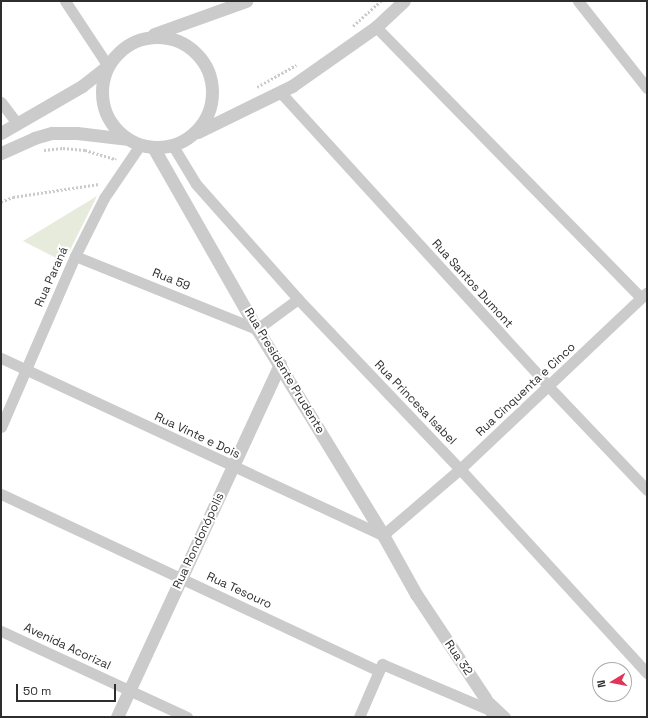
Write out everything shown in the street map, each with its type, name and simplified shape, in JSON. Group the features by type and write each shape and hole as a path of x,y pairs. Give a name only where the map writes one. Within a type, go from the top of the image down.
{"street":[{"path":"65,1 108,66"},
{"path":"1,133 82,86 108,66 122,50 143,38 246,1"},
{"path":"1,153 34,138 52,134 77,133 133,142 153,147 172,146 281,93 376,27 404,1"},
{"path":"578,1 647,88"},
{"path":"376,27 644,295"},
{"path":"143,38 159,36 179,41 196,53 206,66 212,82 212,99 208,114 192,135"},
{"path":"108,66 102,86 105,110 113,125 133,142"},
{"name":"Rua Santos Dumont","path":"281,93 549,388 647,490"},
{"path":"1,102 17,123"},
{"name":"Rua Paraná","path":"1,427 24,370 75,256 116,181 133,142"},
{"name":"Rua Princesa Isabel","path":"172,146 196,184 298,299 460,469 647,673"},
{"name":"Rua Presidente Prudente","path":"153,147 257,329 280,364 383,535 416,594"},
{"name":"Rua 59","path":"75,256 257,329"},
{"name":"Rua Cinquenta e Cinco","path":"383,535 460,469 549,388 644,295"},
{"path":"257,329 298,299"},
{"name":"Rua Vinte e Dois","path":"1,358 233,467 383,535"},
{"name":"Rua Rondonópolis","path":"117,717 280,364"},
{"name":"Rua Tesouro","path":"1,494 181,579 381,668 492,714"},
{"name":"Rua 32","path":"416,594 484,698 505,717"},
{"name":"Avenida Acorizal","path":"1,631 187,717"},
{"path":"359,717 381,668"},
{"path":"484,698 492,714"}],"path":[{"path":"350,28 381,1"},
{"path":"253,89 302,63"},
{"path":"42,150 63,148 85,150 114,160 133,142"},
{"path":"1,202 13,197 116,181"}],"shaded area":[{"path":"97,196 64,262 23,241"}]}
